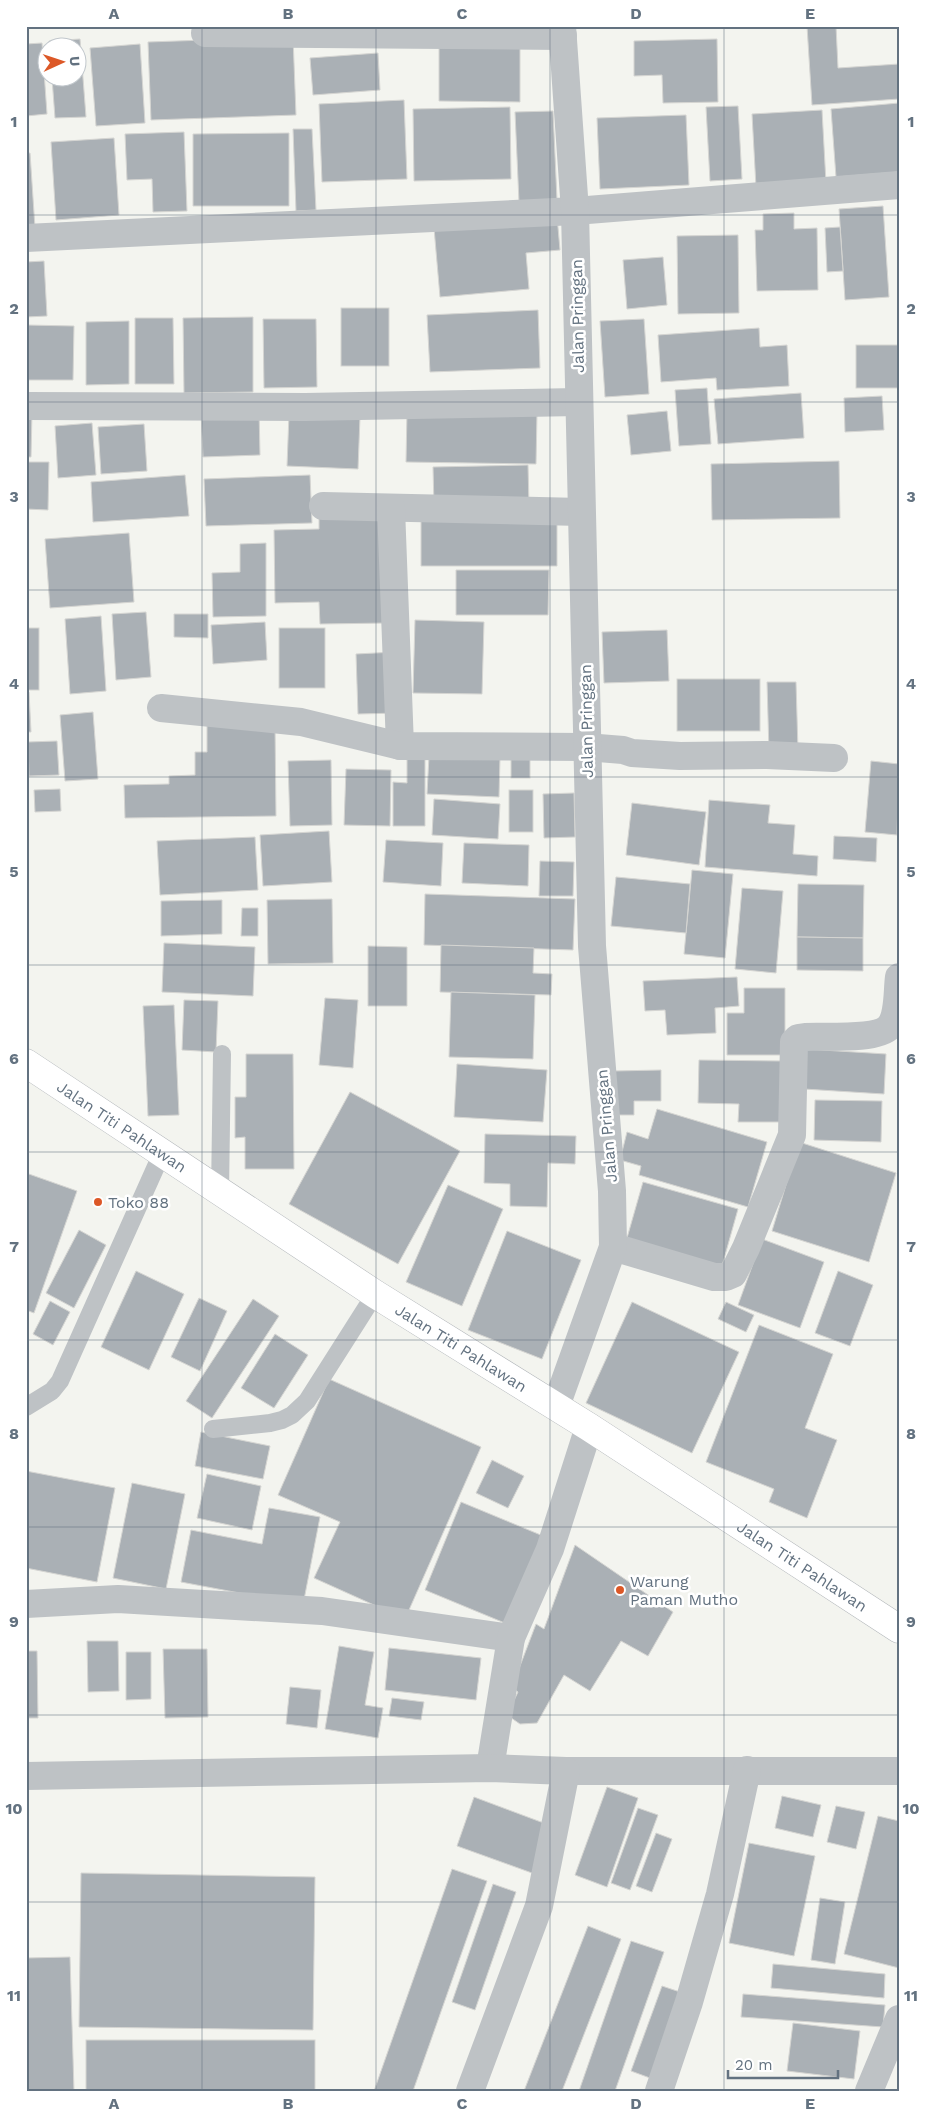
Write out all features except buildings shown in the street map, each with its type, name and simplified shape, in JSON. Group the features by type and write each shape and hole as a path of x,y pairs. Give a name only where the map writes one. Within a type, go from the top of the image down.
{"main road":[{"name":"Jalan Titi Pahlawan","path":"26,1063 375,1294 589,1427 899,1629"}],"street":[{"path":"205,33 562,31"},
{"name":"Jalan Pringgan","path":"556,1406 613,1248 612,1191 592,946 586,747 576,211 562,31"},
{"path":"26,238 576,211 899,185"},
{"path":"26,406 305,407 579,402"},
{"path":"323,506 581,512"},
{"path":"390,508 400,746"},
{"path":"161,708 301,722 400,746 586,747 622,750 632,753 680,756 767,755 834,758"},
{"path":"613,1248 714,1277 726,1277 733,1274 746,1248 792,1135 794,1042 798,1038 804,1037 877,1034 889,1027 895,1014 899,977"},
{"path":"490,1768 511,1638 550,1549 589,1427"},
{"path":"26,1604 118,1599 322,1611 511,1638"},
{"path":"26,1776 490,1768 566,1771 899,1771"},
{"path":"659,2091 689,2002 720,1894 747,1770"},
{"path":"470,2091 539,1906 566,1771"},
{"path":"869,2091 899,2019"}],"lane":[{"path":"220,1192 222,1054"},
{"path":"26,1407 52,1391 60,1381 162,1153"},
{"path":"213,1429 270,1423 292,1415 307,1401 375,1294"}],"place":[{"name":"Toko 88","path":"98,1202"},
{"name":"Warung Paman Mutho","path":"620,1590"}]}
